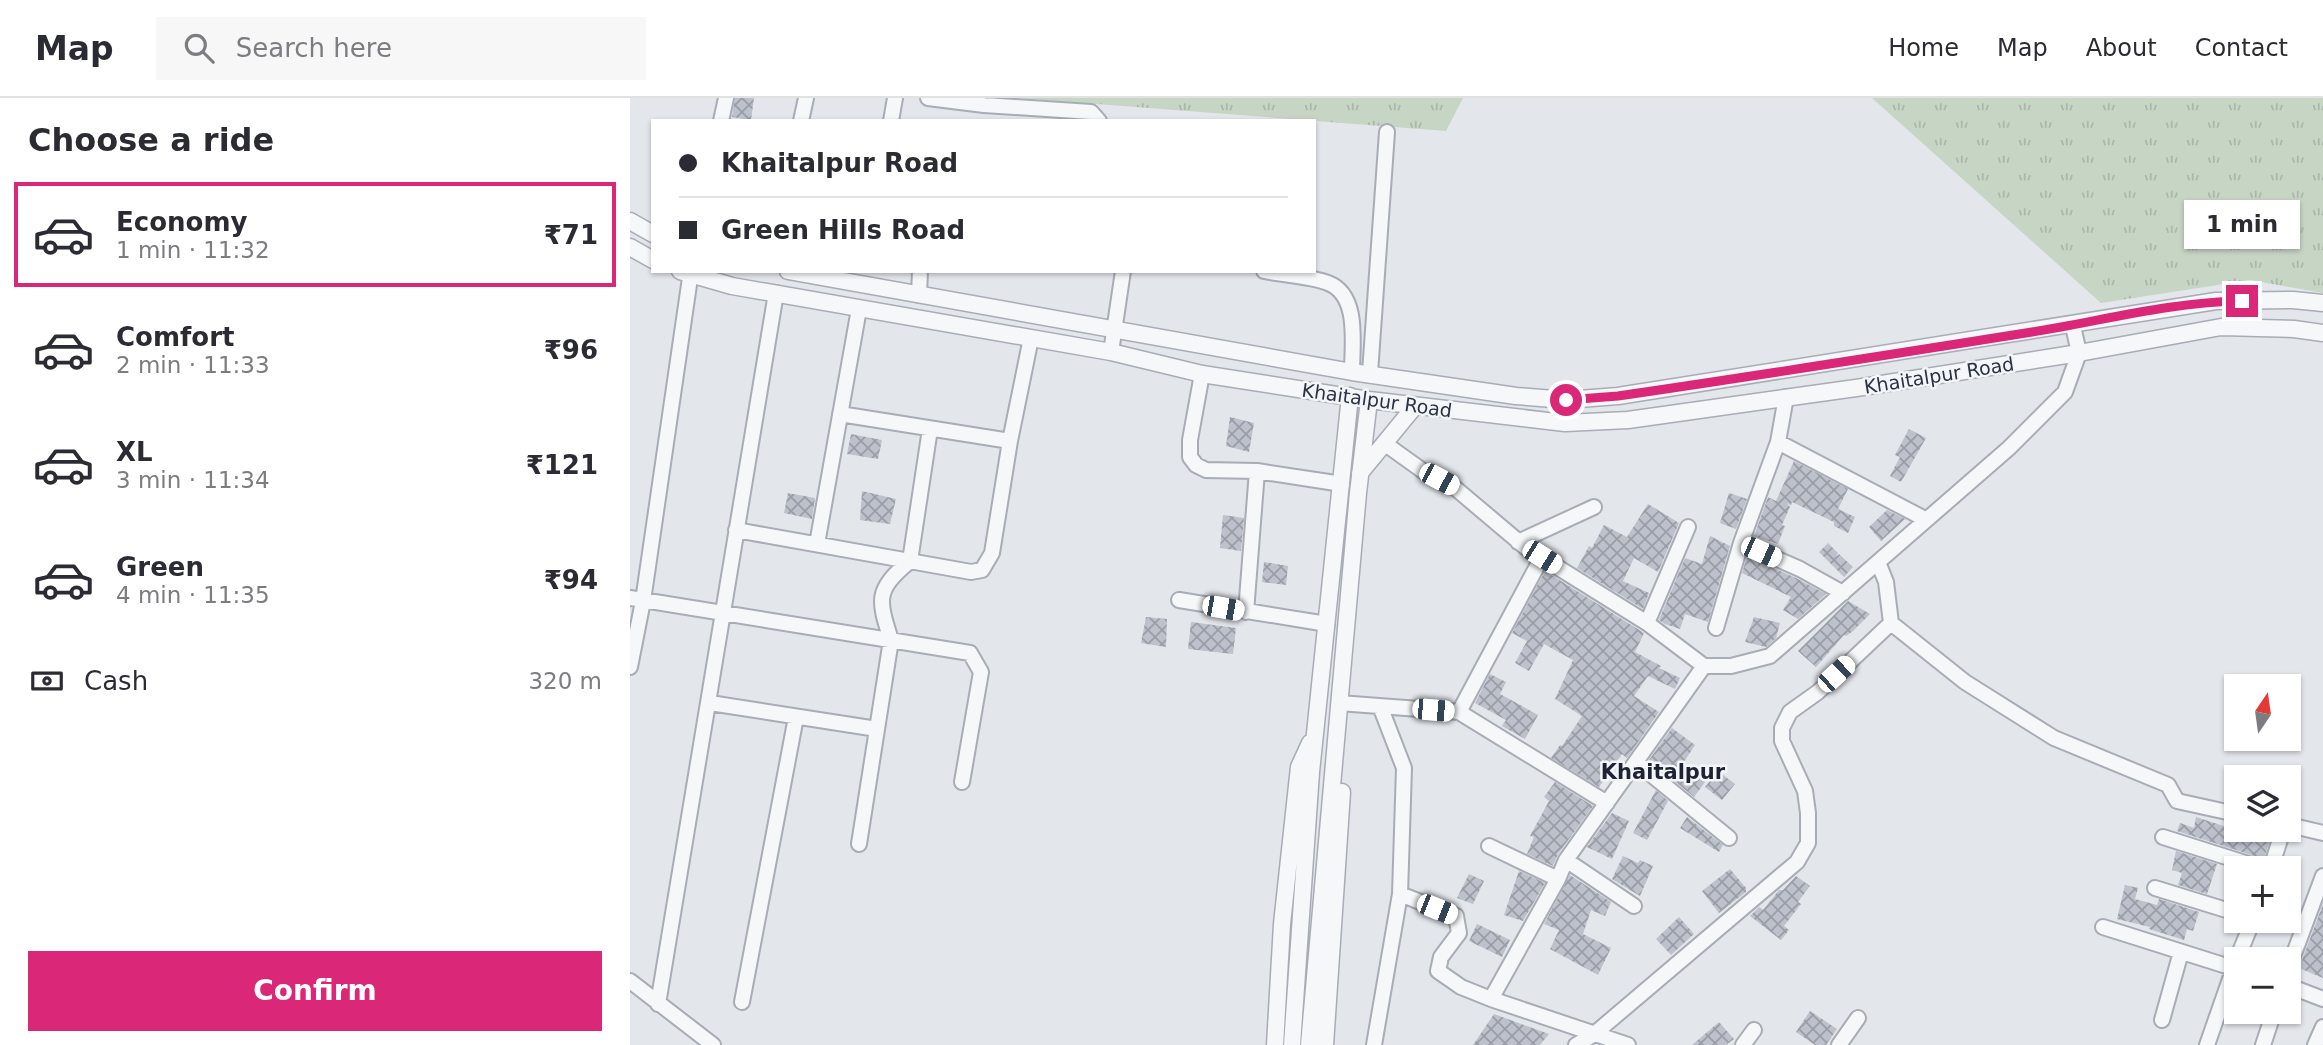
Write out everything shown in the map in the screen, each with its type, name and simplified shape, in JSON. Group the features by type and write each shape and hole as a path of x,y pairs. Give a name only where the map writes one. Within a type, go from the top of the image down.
{"street":[{"path":"721,119 726,98"},
{"path":"801,119 806,98"},
{"path":"891,119 895,98"},
{"path":"928,98 1091,113 1097,119"},
{"path":"1370,373 1387,132"},
{"path":"630,221 651,233"},
{"path":"630,247 651,259"},
{"path":"630,667 636,599 687,273"},
{"name":"Khaitalpur Road","path":"687,273 732,286 1111,352 1202,374 1369,400 1565,424 1628,420 2079,354 2221,327 2294,329 2323,333"},
{"name":"Khaitalpur Road","path":"799,273 1352,372 1516,396 1566,400 1618,396 2216,302 2293,300 2323,303"},
{"path":"919,295 920,273"},
{"path":"1111,352 1123,273"},
{"path":"1275,273 1328,283 1342,292 1350,310 1352,372"},
{"path":"659,1004 776,293"},
{"path":"817,544 859,309"},
{"path":"1384,443 1423,471 1454,487 1518,542 1647,623 1704,666 1731,666 1770,656 2009,448 2065,392 2079,354 2073,326"},
{"path":"736,530 971,572 982,570 992,553 1010,440 1031,338"},
{"path":"1202,374 1190,440 1190,457 1196,465 1206,470 1257,471 1342,484"},
{"path":"1292,1045 1311,772 1349,396"},
{"path":"1716,628 1741,543 1778,442 1786,397"},
{"path":"1309,1045 1360,473 1369,400"},
{"path":"1360,473 1415,406"},
{"path":"839,414 1010,440"},
{"path":"859,844 891,640 882,612 882,593 891,577 910,561 930,429"},
{"path":"1778,442 1925,519"},
{"path":"1246,612 1257,471"},
{"path":"1518,542 1594,507"},
{"path":"1647,623 1688,527"},
{"path":"1741,543 1801,569 1843,593"},
{"path":"1459,712 1542,557"},
{"path":"1878,562 1886,582 1891,623 1965,682 2054,738 2168,785 2177,801 2224,811"},
{"path":"636,599 970,653 981,672 961,782"},
{"path":"1179,600 1327,624"},
{"path":"1576,1045 1593,1035 1797,862 1808,843 1808,813 1804,791 1782,741 1782,728 1790,712 1818,692 1891,623"},
{"path":"1491,999 1566,860 1704,666"},
{"path":"1339,703 1459,712 1607,803"},
{"path":"1325,1045 1345,752 1339,703"},
{"path":"710,704 877,729"},
{"path":"1374,1045 1400,894 1405,768 1380,706"},
{"path":"742,1002 796,717"},
{"path":"1275,1045 1282,924 1299,767 1315,732"},
{"path":"1636,762 1729,838"},
{"path":"2301,828 2323,833"},
{"path":"2162,837 2224,856"},
{"path":"1489,846 1558,879"},
{"path":"1566,860 1634,906"},
{"path":"2296,947 2323,876"},
{"path":"2155,888 2224,909"},
{"path":"1400,894 1456,916 1459,933 1441,957 1438,971 1461,987 1628,1045"},
{"path":"2104,927 2181,952 2224,961"},
{"path":"2162,1020 2181,952"},
{"path":"630,981 713,1045"},
{"path":"2301,991 2323,999"},
{"path":"2207,1045 2224,998"},
{"path":"1839,1045 1858,1018"},
{"path":"2263,1045 2270,1024"},
{"path":"2315,1045 2323,1027"},
{"path":"1744,1045 1754,1030"}],"green space":[{"path":"1019,98 1463,98 1446,131"},
{"path":"1872,98 2323,98 2323,293 2250,280 2101,303"}],"building":[{"path":"735,98 754,98 751,119 732,117"},
{"path":"1230,417 1254,423 1249,452 1226,446"},
{"path":"1909,429 1926,438 1901,482 1890,476 1900,457 1895,455"},
{"path":"851,434 882,440 878,459 847,454"},
{"path":"1794,461 1848,489 1838,509 1855,517 1848,533 1834,526 1834,522 1792,502 1791,505 1787,503 1790,507 1778,544 1754,536 1768,497 1776,501"},
{"path":"862,491 896,499 890,524 860,520"},
{"path":"788,493 815,498 812,519 784,513"},
{"path":"1729,493 1747,499 1736,529 1720,523"},
{"path":"1648,504 1679,523 1658,572 1634,558 1623,581 1649,593 1643,609 1577,568 1604,525 1627,537"},
{"path":"1887,510 1905,519 1881,541 1869,527"},
{"path":"1223,515 1244,518 1241,551 1220,548"},
{"path":"1710,536 1730,546 1708,622 1685,614 1680,629 1665,624 1659,620 1685,558 1702,564"},
{"path":"1828,543 1838,553 1836,557 1839,554 1853,567 1844,577 1819,552"},
{"path":"1747,556 1826,594 1798,619 1783,610 1791,597 1742,573"},
{"path":"1264,562 1288,566 1286,585 1262,582"},
{"path":"1545,571 1644,633 1635,652 1680,678 1675,689 1648,676 1634,696 1659,712 1627,758 1622,754 1599,787 1551,758 1582,716 1555,699 1573,660 1544,644 1529,671 1515,663 1527,641 1512,633"},
{"path":"1848,601 1870,614 1853,631 1844,635 1816,667 1798,651"},
{"path":"1146,617 1167,619 1166,647 1141,643"},
{"path":"1754,617 1780,623 1776,638 1766,647 1745,642"},
{"path":"1191,622 1236,628 1233,654 1188,649"},
{"path":"1490,674 1506,682 1500,694 1538,715 1525,739 1502,726 1506,720 1475,703"},
{"path":"1672,728 1695,745 1682,765 1705,782 1694,797 1649,760"},
{"path":"1718,771 1735,784 1722,800 1705,787"},
{"path":"1555,782 1593,806 1558,854 1553,866 1527,854 1534,837 1530,836 1549,801 1544,797"},
{"path":"1656,790 1668,801 1647,840 1633,833"},
{"path":"1612,813 1629,821 1612,859 1587,847"},
{"path":"1687,817 1723,845 1719,852 1680,828"},
{"path":"2196,817 2224,826 2224,842 2269,842 2265,856 2255,856 2177,831 2180,823 2194,828"},
{"path":"2176,851 2217,864 2207,894 2178,885 2182,873 2172,870"},
{"path":"1623,856 1653,866 1640,896 1612,879"},
{"path":"1730,869 1746,888 1746,892 1719,913 1702,891"},
{"path":"1519,871 1545,883 1523,921 1504,915"},
{"path":"1469,874 1484,881 1473,904 1457,898"},
{"path":"1570,875 1611,902 1605,916 1591,910 1583,934 1611,948 1598,975 1550,949 1559,930 1544,924"},
{"path":"1796,876 1810,886 1798,902 1801,904 1784,926 1789,930 1781,940 1750,916 1759,907 1763,910 1779,890 1783,890"},
{"path":"2125,885 2138,888 2135,899 2157,905 2159,899 2199,912 2193,931 2187,929 2184,940 2149,929 2150,927 2117,919"},
{"path":"2323,904 2323,978 2301,969"},
{"path":"1679,917 1694,934 1671,955 1656,939"},
{"path":"1477,924 1510,940 1502,957 1469,941"},
{"path":"1810,1011 1837,1029 1826,1045 1815,1045 1796,1032"},
{"path":"1494,1014 1549,1034 1540,1045 1473,1045"},
{"path":"1719,1022 1734,1039 1726,1045 1692,1045"}],"district":[{"name":"Khaitalpur","path":"1663,772"}],"route":[{"path":"1566,400 1618,396 2073,326 2158,310 2242,301"}]}
